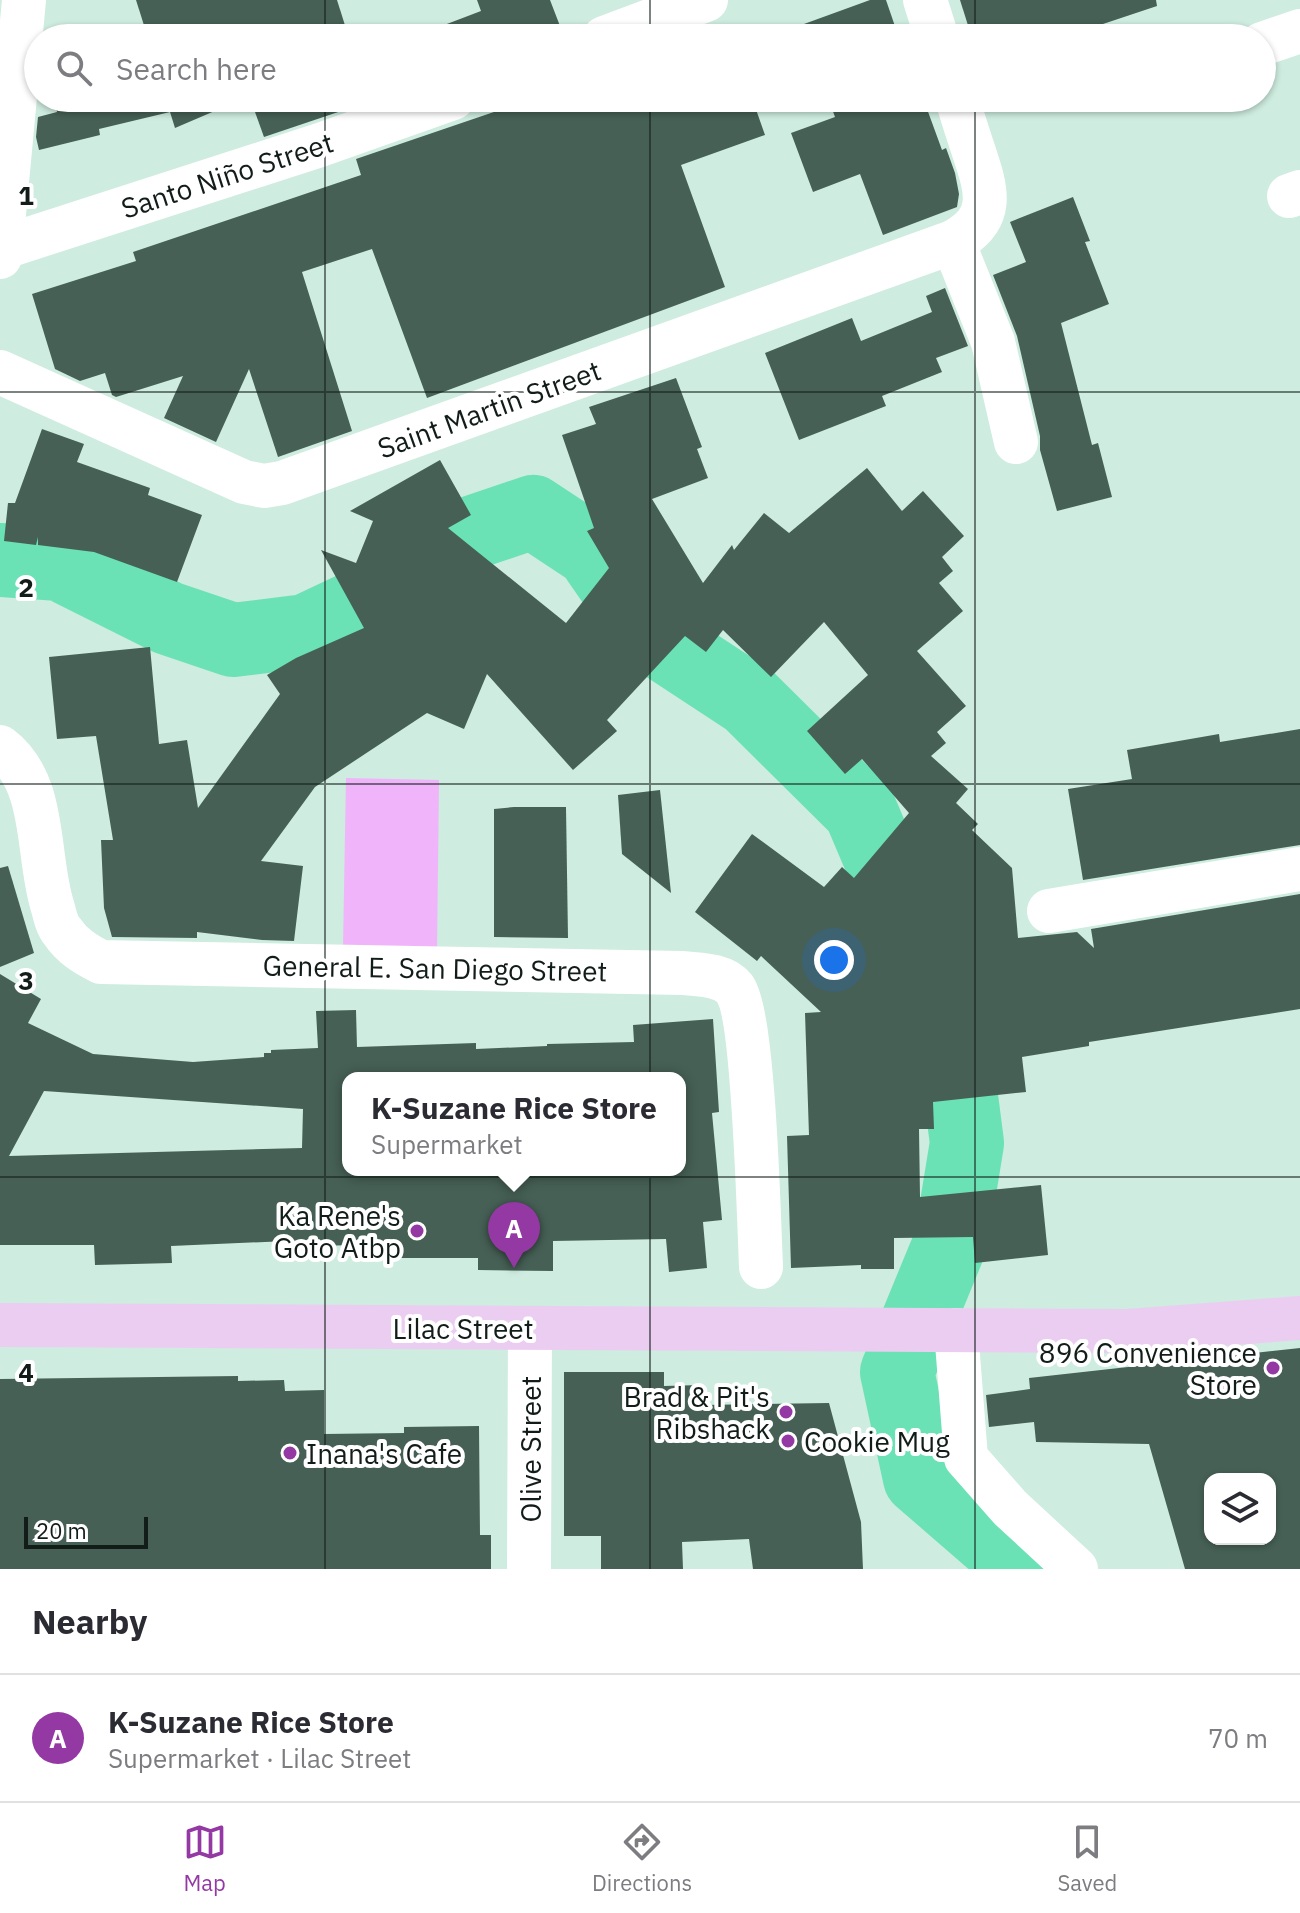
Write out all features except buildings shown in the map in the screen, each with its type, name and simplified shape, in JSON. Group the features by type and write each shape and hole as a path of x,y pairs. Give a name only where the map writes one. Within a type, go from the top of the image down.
{"main road":[{"name":"Lilac Street","path":"0,1325 1128,1331 1300,1318"}],"street":[{"path":"0,257 24,0"},
{"path":"642,24 706,0"},
{"path":"925,0 933,24"},
{"path":"1276,39 1300,31"},
{"name":"Santo Niño Street","path":"1,248 413,112"},
{"path":"961,112 986,199 966,231 1016,442"},
{"name":"Saint Martin Street","path":"0,372 244,482 273,485 966,231"},
{"name":"General E. San Diego Street","path":"0,747 27,781 34,800 46,889 59,929 73,944 101,962 683,973 725,981 735,990 744,1014 761,1267"},
{"path":"1049,911 1300,869"},
{"name":"Olive Street","path":"529,1569 530,1328"},
{"path":"941,1329 966,1458 1010,1508 1076,1569"}],"shaded area":[{"path":"346,778 439,780 437,950 343,948"}],"waterway":[{"path":"0,560 60,564 168,618 233,640 306,631 376,598 459,537 533,512 592,551 650,635 749,700 860,810 952,1027 967,1143 951,1241 897,1372 920,1478 1025,1569"}],"place":[{"name":"Ka Rene's Goto Atbp","path":"417,1231"},
{"name":"K-Suzane Rice Store","path":"514,1268"},
{"name":"896 Convenience Store","path":"1273,1368"},
{"name":"Brad & Pit's Ribshack","path":"786,1412"},
{"name":"Cookie Mug","path":"788,1441"},
{"name":"Inana's Cafe","path":"290,1453"}]}
